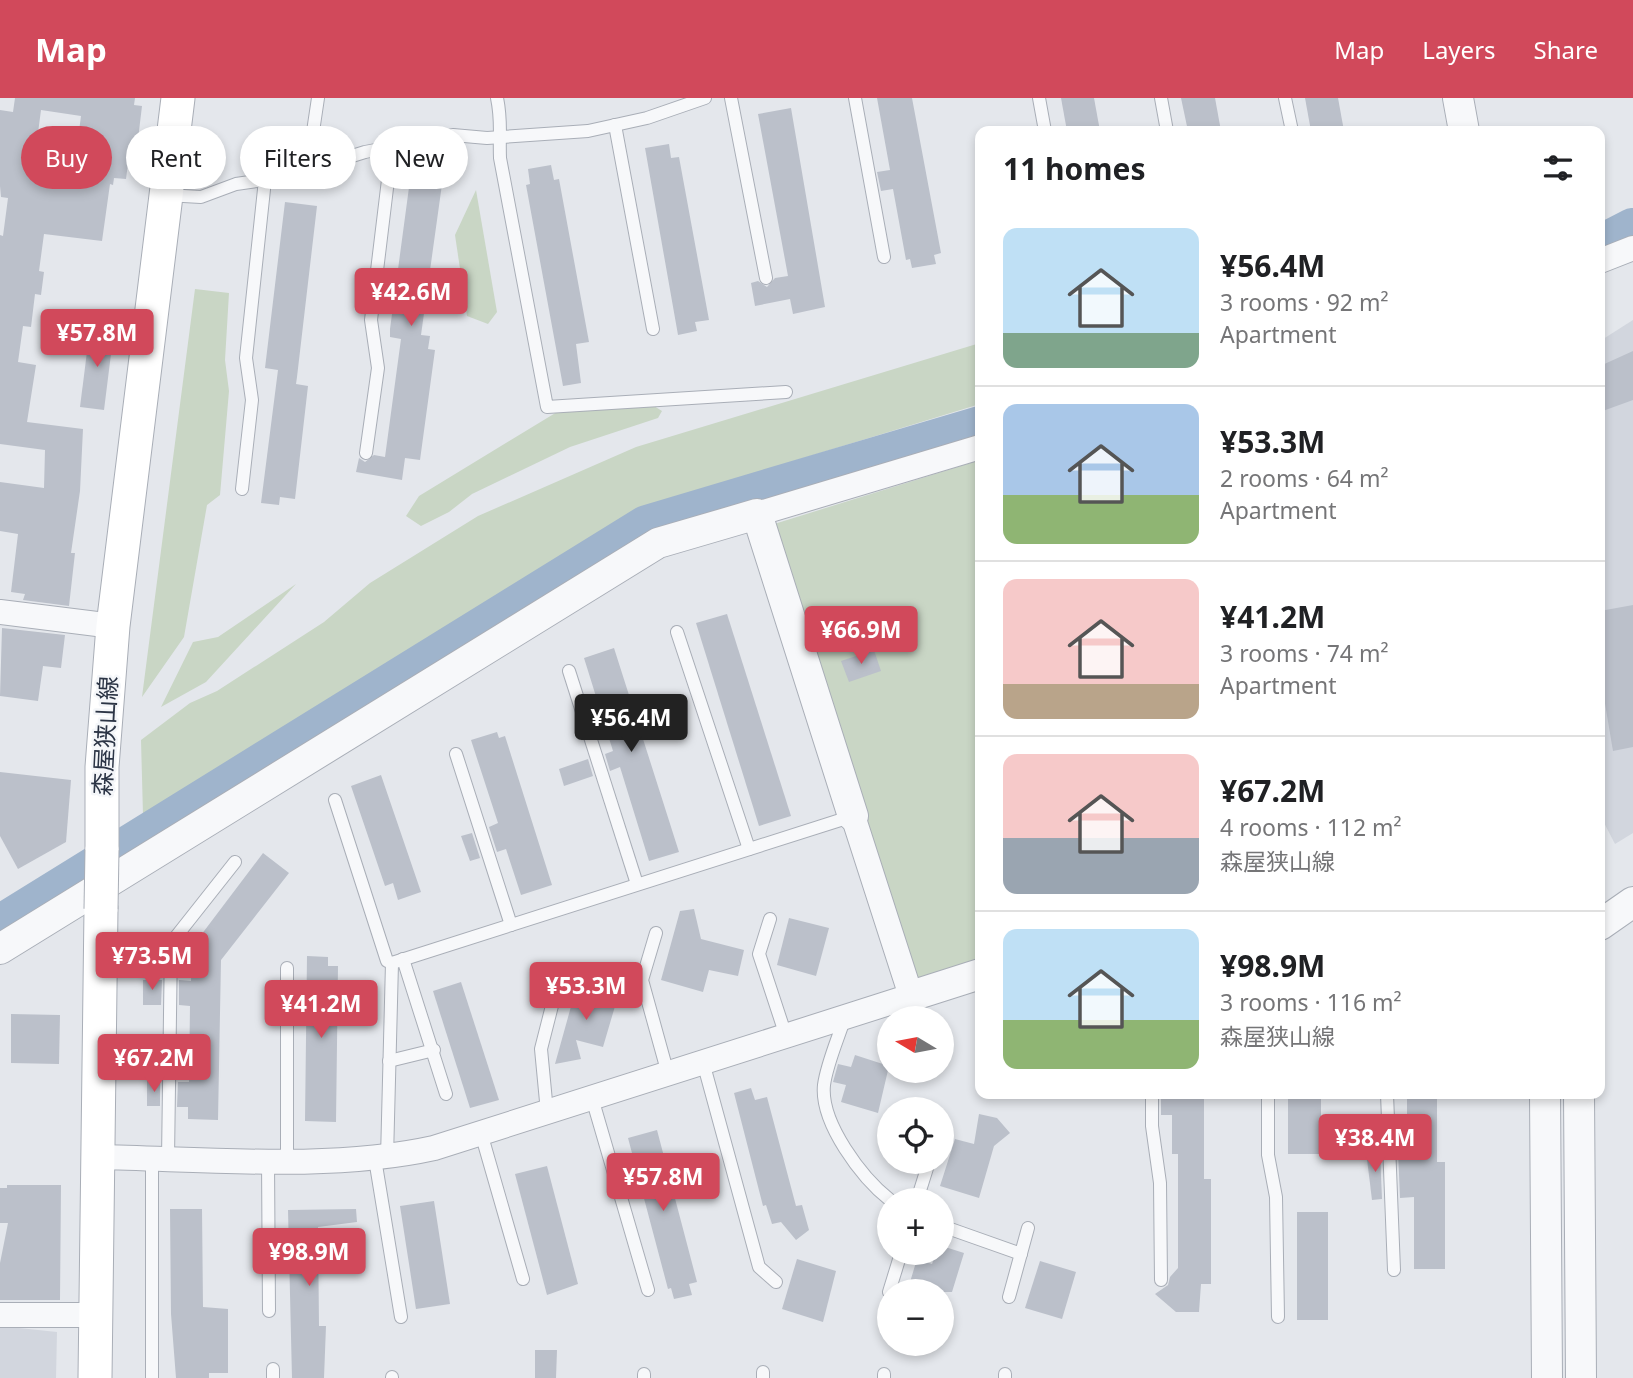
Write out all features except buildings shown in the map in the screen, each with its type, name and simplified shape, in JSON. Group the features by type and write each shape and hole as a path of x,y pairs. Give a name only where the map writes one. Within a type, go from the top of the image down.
{"main road":[{"name":"森屋狭山線","path":"95,1378 102,767 113,626 178,98"}],"street":[{"path":"1458,98 1463,126"},
{"path":"1605,259 1633,248"},
{"path":"0,949 658,543 975,449"},
{"path":"757,514 911,996"},
{"path":"0,612 113,626"},
{"path":"1605,922 1633,902"},
{"path":"98,1157 277,1160 381,1158 434,1149 975,976"},
{"path":"1545,1099 1547,1378"},
{"path":"1579,1099 1581,1378"},
{"path":"0,1315 96,1315"}],"lane":[{"path":"314,126 318,98"},
{"path":"497,98 503,126 499,137 500,158 547,407 786,392"},
{"path":"468,136 499,137 588,131 647,118 705,98"},
{"path":"731,98 766,278"},
{"path":"855,98 884,257"},
{"path":"1039,98 1044,126"},
{"path":"1161,98 1166,126"},
{"path":"1285,98 1291,126"},
{"path":"615,125 653,329"},
{"path":"166,195 201,197 240,183"},
{"path":"242,489 252,400 246,358 264,189"},
{"path":"366,453 378,369 372,320 387,189"},
{"path":"677,632 749,849"},
{"path":"569,671 637,884"},
{"path":"456,754 511,925"},
{"path":"335,800 387,961 397,961 853,816"},
{"path":"152,1378 171,943 235,862"},
{"path":"770,919 759,954 786,1036"},
{"path":"656,933 642,980 668,1074"},
{"path":"397,961 433,1050 446,1094"},
{"path":"397,961 381,1158 401,1317"},
{"path":"269,1311 287,968"},
{"path":"547,1112 541,1049 556,986"},
{"path":"845,1017 824,1084 824,1099 844,1150 877,1191"},
{"path":"389,1061 433,1050"},
{"path":"703,1062 759,1267 776,1282"},
{"path":"592,1098 648,1290"},
{"path":"1152,1099 1152,1126 1160,1183 1161,1280"},
{"path":"1268,1099 1268,1155 1276,1197 1278,1317"},
{"path":"1387,1099 1394,1269"},
{"path":"481,1133 523,1279"},
{"path":"1009,1297 1028,1228"},
{"path":"954,1230 1021,1254"}],"shaded area":[{"path":"1633,320 1633,833 1615,844 1605,825 1605,338"},
{"path":"0,1326 57,1332 56,1378 0,1378"}],"green space":[{"path":"476,190 497,312 488,324 467,316 455,235"},
{"path":"195,289 229,293 225,360 229,391 220,495 207,505 184,637 142,697"},
{"path":"975,345 975,406 644,507 143,815 141,740 190,703 217,691 324,622 370,583 478,516 636,447"},
{"path":"654,406 662,411 658,418 570,447 472,494 449,512 421,526 406,516 419,496 557,412"},
{"path":"975,462 975,967 916,982 771,525"},
{"path":"296,584 206,682 161,707 193,642 218,637"}],"waterway":[{"path":"1605,244 1633,230"},
{"path":"0,927 647,527 975,429"}]}
